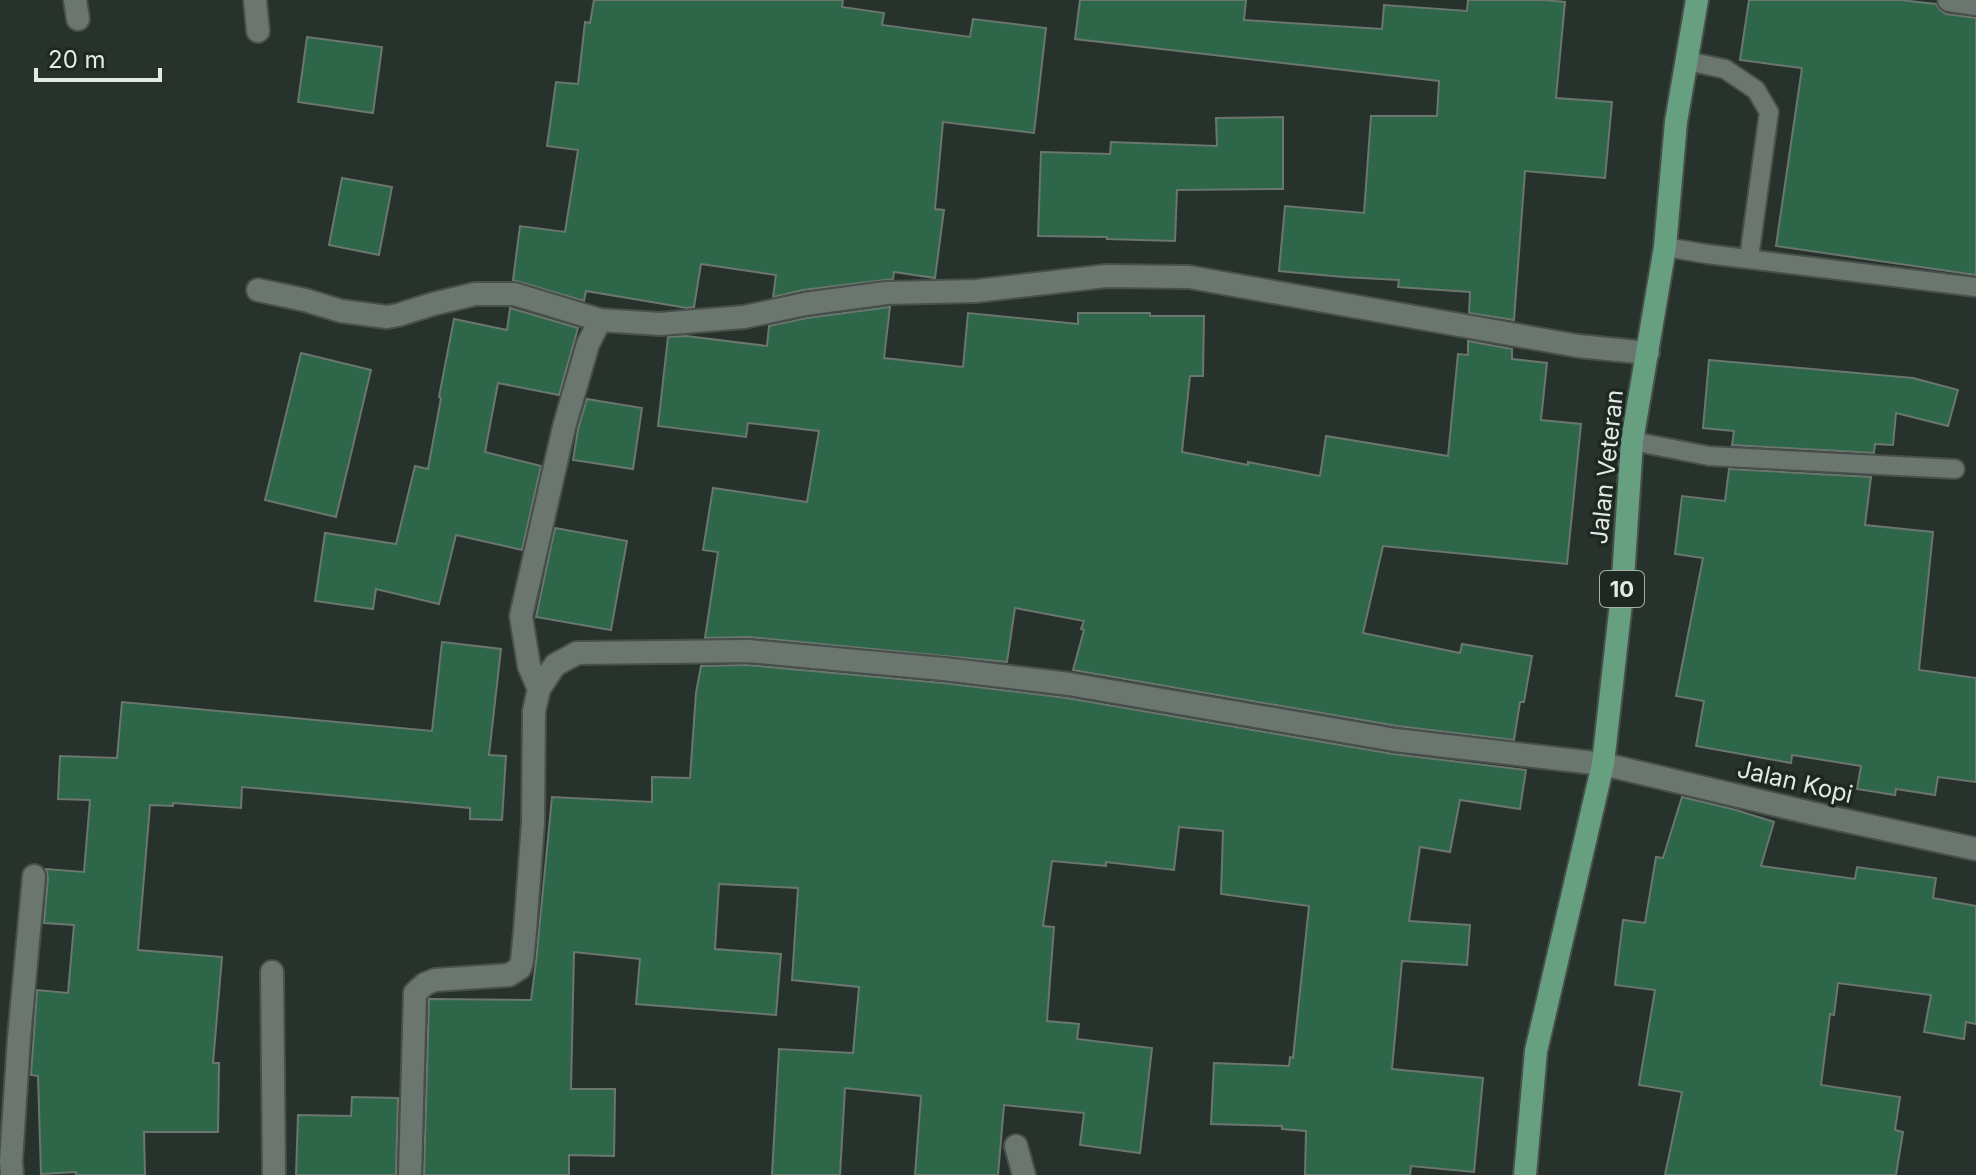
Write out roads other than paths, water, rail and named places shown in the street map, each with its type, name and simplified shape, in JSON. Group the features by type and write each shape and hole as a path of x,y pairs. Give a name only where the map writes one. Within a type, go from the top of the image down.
{"highway":[{"name":"Jalan Veteran","path":"1525,1175 1536,1051 1603,764 1622,594 1632,441 1665,247 1676,122 1697,0"}],"street":[{"path":"255,0 258,31"},
{"path":"1949,0 1976,4"},
{"path":"258,290 341,311 387,317 475,294 514,294 600,320 660,324 744,317 805,304 886,293 976,291 1106,276 1189,277 1578,346 1648,353"},
{"path":"410,1175 415,993 435,980 509,975 520,968 522,961 533,823 534,711 539,689 529,666 521,616 564,427 588,344 600,320"},
{"name":"Jalan Kopi","path":"539,689 555,665 577,653 748,651 944,669 1069,684 1395,740 1603,764 1976,849"},
{"path":"12,1175 19,1038 34,876"},
{"path":"272,972 274,1175"},
{"path":"1016,1146 1024,1175"}],"lane":[{"path":"1687,61 1725,69 1756,90 1769,112 1749,258"},
{"path":"1665,247 1976,287"},
{"path":"1632,441 1709,456 1955,469"}]}
